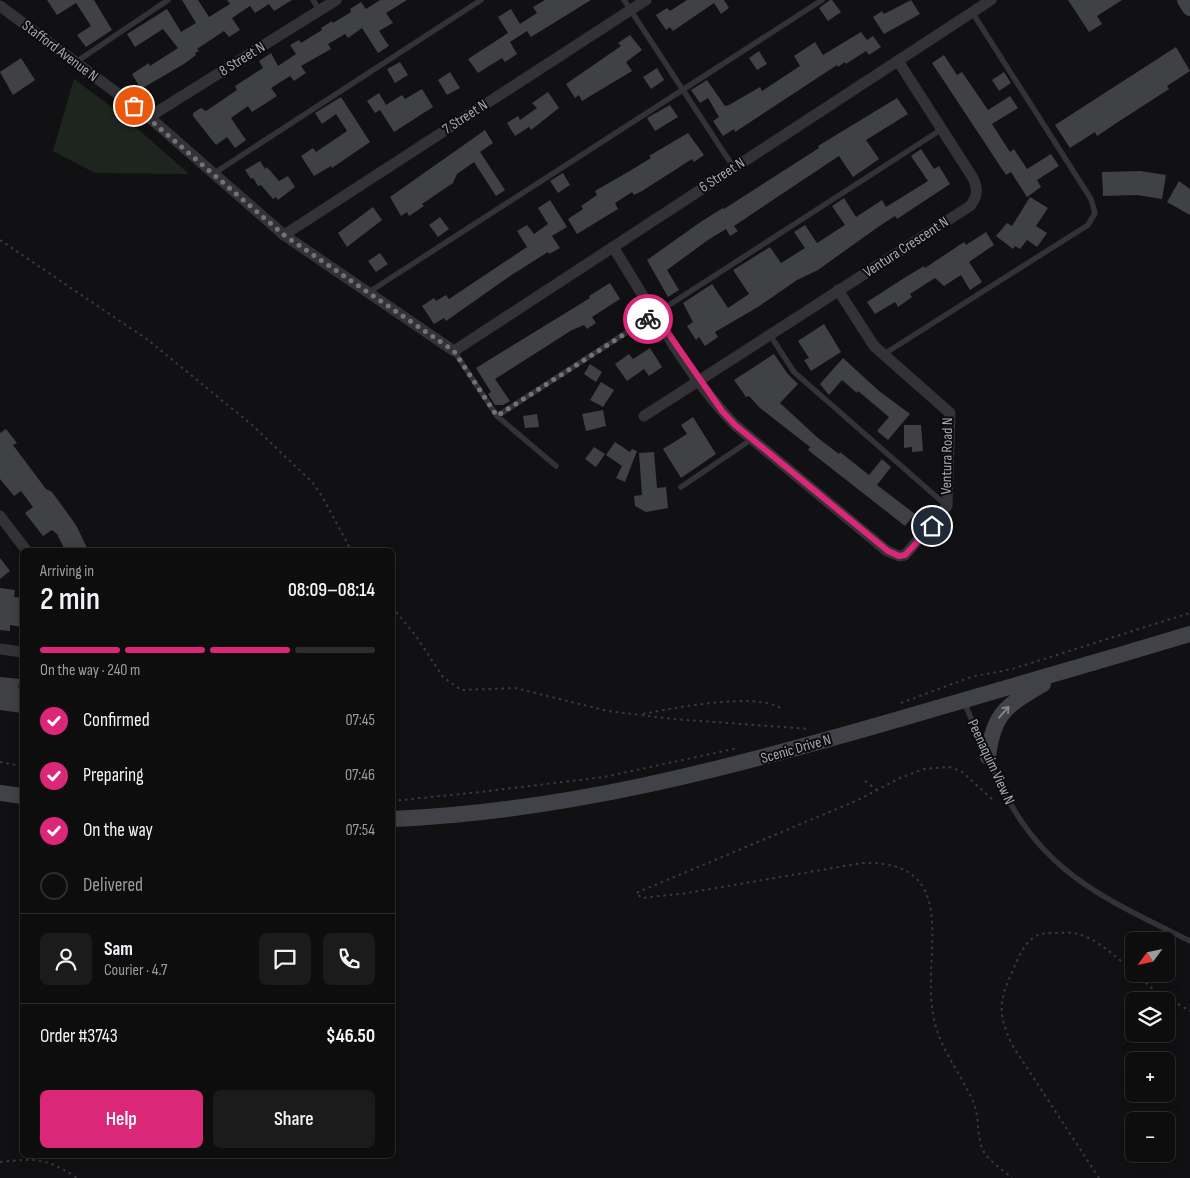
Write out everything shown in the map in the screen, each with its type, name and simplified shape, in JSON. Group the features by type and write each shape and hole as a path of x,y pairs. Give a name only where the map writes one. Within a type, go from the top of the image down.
{"main road":[{"path":"1185,0 1190,8"},
{"name":"Scenic Drive N","path":"395,819 433,817 550,803 664,782 773,756 1059,674 1190,634"},
{"path":"988,757 992,729 1004,710 1022,696 1059,674"},
{"path":"0,793 20,796"}],"street":[{"name":"8 Street N","path":"149,117 336,0"},
{"name":"7 Street N","path":"284,235 628,5 646,0"},
{"name":"6 Street N","path":"454,351 991,0"},
{"name":"Stafford Avenue N","path":"0,6 149,117 284,235 454,351"},
{"name":"Ventura Crescent N","path":"644,416 698,379 970,206 975,200 977,186 973,178 898,61"},
{"path":"613,247 698,379 722,411 752,439"},
{"name":"Ventura Road N","path":"752,439 888,551 899,556 909,552 947,506 950,413 868,338 838,290"},
{"path":"0,516 24,548"},
{"path":"0,649 20,652"}],"lane":[{"path":"76,62 168,0"},
{"path":"313,0 320,11"},
{"path":"214,174 481,0"},
{"path":"369,292 822,0"},
{"path":"628,5 734,168"},
{"path":"884,354 1088,225 1095,214 1091,199 972,12"},
{"path":"497,416 942,129"},
{"path":"770,334 794,372 947,506"},
{"path":"454,351 497,416 556,466"},
{"path":"681,486 752,439"},
{"name":"Peenaquim View N","path":"964,700 1005,796 1038,844 1059,866 1081,884 1112,903 1190,941"}],"path":[{"path":"0,240 148,340 251,424 313,483 324,498 349,548"},
{"path":"395,611 416,636 443,677 460,690 515,688 608,711 673,720 811,730 802,732"},
{"path":"899,704 971,677 1012,669 1190,613"},
{"path":"641,715 724,702 771,704 780,708"},
{"path":"395,800 509,789 604,777 745,747"},
{"path":"0,762 20,766"},
{"path":"992,799 961,771 949,767 924,768 912,772 858,800 636,893 642,898 687,893 862,863 891,864 915,875 923,887 929,906 933,943 933,1013 941,1043 975,1106 983,1149 1012,1178"},
{"path":"865,780 877,790"},
{"path":"1099,1178 1012,1045 1002,1022 1000,1007 1003,992 1022,951 1033,937 1043,933 1073,932 1087,938 1125,964"},
{"path":"1145,982 1155,991 1190,1011"},
{"path":"0,1162 29,1159 55,1163 77,1178"}],"shaded area":[{"path":"74,79 122,115 189,174 95,173 53,151"}],"building":[{"path":"47,0 94,0 112,30 86,47 77,35 91,26 76,3 57,15"},
{"path":"182,0 198,0 209,17 230,4 227,0 292,0 274,11 269,4 255,13 250,6 232,18 240,30 229,37 224,31 197,49 199,51 195,53 196,55 184,64 141,89 132,74 149,63 150,66 178,48 163,29 135,47 127,34 167,9 181,32 196,23"},
{"path":"380,0 407,0 386,13 393,23 379,31 389,46 378,53 362,28 348,38 345,34 328,44 331,49 301,66 306,73 294,81 290,76 271,88 277,96 252,112 248,106 231,118 246,140 235,148 227,137 216,145 193,116 193,113 201,108 206,111 237,90 235,86 263,68 259,61 271,53 278,66 296,54 290,45 299,40 301,43 322,30 321,28 332,21 333,23 351,12 350,9 361,2 366,9"},
{"path":"545,0 591,0 531,37 527,31 510,42 517,54 505,62 502,58 478,73 468,59 508,33 498,17 511,9 520,24 537,13 533,7"},
{"path":"687,0 724,0 729,8 721,14 714,3 673,31 670,27 666,30 656,15 667,8 670,11"},
{"path":"830,0 841,12 828,21 819,8"},
{"path":"911,0 920,14 884,34 873,17 882,11 884,14"},
{"path":"1068,0 1122,0 1097,16 1102,24 1089,32"},
{"path":"861,32 867,40 873,36 881,47 869,55 866,51 846,64 845,62 838,67 837,65 735,132 734,129 723,136 713,121 719,117 708,98 700,103 691,90 707,80 725,106 729,105 760,87 762,91 800,66 794,56 815,42 823,55"},
{"path":"630,35 642,50 626,62 632,71 582,101 579,95 575,98 566,84 621,46 618,43"},
{"path":"1176,47 1190,71 1167,86 1169,89 1097,136 1095,132 1070,148 1055,125"},
{"path":"759,51 767,64 757,70 749,58"},
{"path":"944,55 957,75 962,72 988,110 1010,96 1018,108 992,124 1010,152 1014,149 1027,169 1051,154 1059,166 1037,180 1041,187 1027,197 1011,172 1006,175 932,63"},
{"path":"21,58 35,80 13,95 0,72"},
{"path":"400,62 408,75 395,83 387,69"},
{"path":"657,68 664,80 651,89 643,77"},
{"path":"450,72 460,88 447,95 438,80"},
{"path":"1004,72 1011,83 999,91 992,80"},
{"path":"422,89 433,107 394,132 380,110 375,113 367,101 379,93 386,105 402,95 405,99"},
{"path":"548,92 559,108 531,130 529,127 515,136 507,123 518,116 520,120 537,108 532,103"},
{"path":"341,97 370,142 332,168 331,166 314,176 301,156 313,148 316,152 347,131 336,114 322,124 315,113"},
{"path":"897,98 908,114 866,140 879,159 853,177 839,156 734,226 738,231 730,236 726,229 708,240 667,270 679,290 668,297 647,260 702,221 724,209 819,148 818,146"},
{"path":"670,105 678,117 655,131 647,118"},
{"path":"485,130 493,143 480,152 505,190 496,196 474,162 457,174 453,183 422,204 424,206 409,216 407,212 401,216 390,197"},
{"path":"688,133 704,155 694,162 692,159 642,191 634,195 632,192 615,203 618,209 577,234 568,219 583,209 581,206 597,195 595,191 651,158 649,156"},
{"path":"921,149 934,169 939,166 950,184 897,219 895,216 878,227 818,270 797,280 758,307 715,332 718,337 705,346 699,337 696,340 687,326 693,322 683,303 712,284 728,308 749,294 733,270 770,247 781,263 805,248 794,232 805,225 817,243 845,225 832,206 844,198 856,217 882,200 886,207 928,181 911,156"},
{"path":"260,161 265,169 267,167 279,181 288,176 295,187 278,200 276,197 273,199 261,185 258,186 253,178 251,179 245,170"},
{"path":"1140,171 1166,175 1162,199 1137,195 1103,196 1102,172"},
{"path":"563,173 570,185 558,193 550,181"},
{"path":"1179,181 1190,189 1190,215 1167,202"},
{"path":"1030,197 1048,208 1036,226 1047,233 1037,247 1027,240 1020,249 1015,246 1013,249 996,236 1007,223 1012,226"},
{"path":"550,200 567,227 552,236 560,248 549,254 548,252 510,276 446,321 444,318 434,324 422,306 434,298 436,301 446,295 449,299 527,247 517,231 527,225 534,234 548,224 538,208"},
{"path":"373,207 382,220 347,247 338,233"},
{"path":"440,217 449,229 438,237 429,225"},
{"path":"986,232 994,245 969,262 982,282 970,290 961,275 944,286 935,278 910,294 912,297 898,307 895,302 875,314 867,302 924,266 925,268 964,242 966,245"},
{"path":"380,253 388,264 376,272 368,261"},
{"path":"610,283 620,299 592,317 596,323 587,329 584,325 572,330 495,379 510,401 503,405 495,405 488,394 491,392 476,368 590,298 589,296"},
{"path":"824,324 841,352 811,371 804,360 809,358 798,341"},
{"path":"650,348 662,367 649,376 644,369 627,381 615,364 629,354 633,359"},
{"path":"774,354 787,373 798,384 780,403 818,438 839,454 840,452 869,475 882,459 891,467 877,485 915,514 905,526 808,450 810,447 760,408 749,396 746,397 734,380"},
{"path":"843,358 879,391 910,414 888,440 877,431 889,417 858,391 857,393 842,380 829,395 820,384"},
{"path":"590,364 602,372 596,382 584,374"},
{"path":"601,382 614,390 603,407 590,400"},
{"path":"603,410 606,426 586,431 582,414"},
{"path":"537,414 539,427 525,428 523,416"},
{"path":"693,417 716,454 681,478 663,449 687,434 681,425"},
{"path":"904,425 921,425 923,451 912,452 912,447 904,448"},
{"path":"6,429 17,443 13,445 46,489 52,492 76,525 87,548 64,548 57,534 52,530 43,536 25,513 33,507 21,491 14,496 0,479 0,433"},
{"path":"615,442 630,452 632,449 637,451 625,482 616,478 622,466 606,455"},
{"path":"594,447 605,454 596,467 585,459"},
{"path":"654,452 657,488 666,487 668,508 646,512 635,506 634,496 642,495 639,453"},
{"path":"0,558 10,571 0,579"},
{"path":"0,588 15,590 14,597 20,598 20,627 10,625 10,631 0,630"},
{"path":"0,677 20,679 18,688 20,688 20,713 0,710"}],"way so far":[{"path":"134,106 284,235 454,351 497,416 648,319"}],"route":[{"path":"648,319 655,314 710,397 735,425 888,551 899,556 905,555 932,526"}]}
